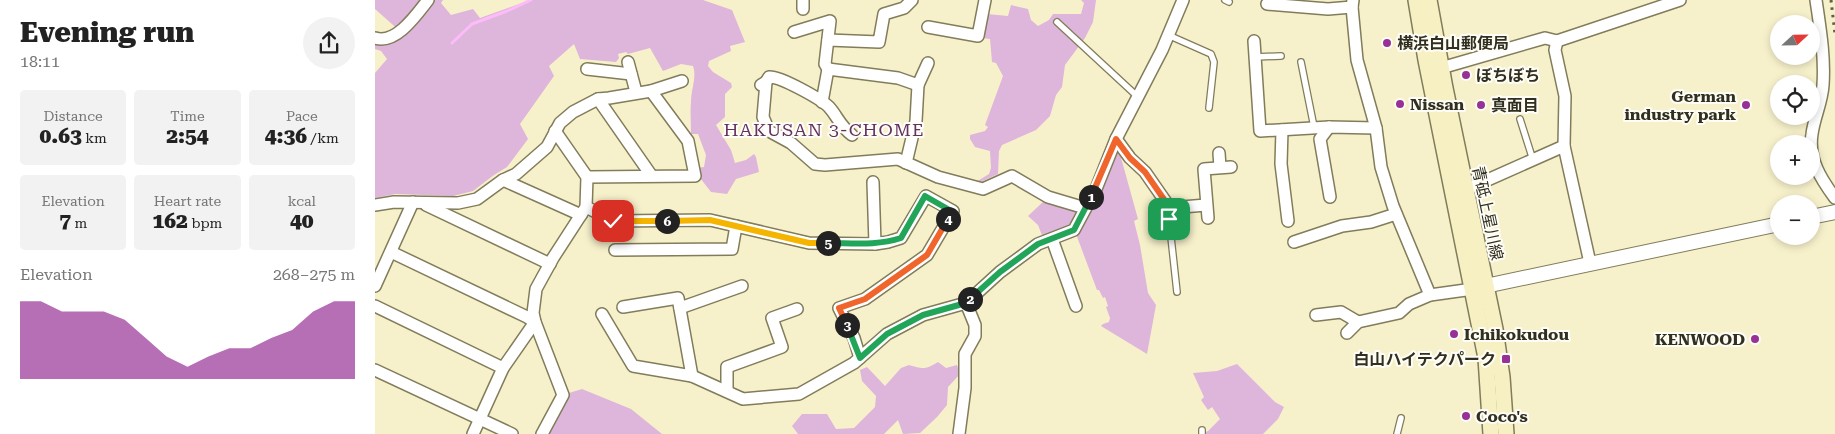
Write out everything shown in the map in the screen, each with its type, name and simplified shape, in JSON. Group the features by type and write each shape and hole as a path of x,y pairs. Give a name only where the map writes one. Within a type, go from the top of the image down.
{"main road":[{"name":"青砥上星川線","path":"1416,0 1426,60 1479,288 1495,329 1502,377 1506,434"},
{"name":"青砥上星川線","path":"1429,0 1465,190 1479,288 1491,434"}],"street":[{"path":"375,38 379,40 398,34 429,0"},
{"path":"828,40 879,42 885,14 904,8 912,0"},
{"path":"928,27 978,36 985,0"},
{"path":"602,314 633,366 692,376 743,399 799,394 860,358 887,334 923,315 966,303 1000,272 1038,244 1074,230 1096,189 1116,139 1168,35 1183,0"},
{"path":"1441,68 1545,38 1557,41 1680,0"},
{"path":"1816,0 1823,50 1823,86 1811,134 1811,155 1817,170 1835,198"},
{"path":"1267,4 1328,9 1353,4 1357,60 1376,128 1381,167 1396,214 1430,295"},
{"path":"794,32 830,21 825,64 828,69 822,102"},
{"path":"1254,41 1260,131 1329,127 1376,128"},
{"path":"1557,41 1555,50 1565,96 1564,146 1590,263"},
{"path":"628,62 636,92"},
{"path":"906,163 916,121 918,85 928,64"},
{"path":"587,69 631,74"},
{"path":"828,69 898,78 918,85"},
{"path":"852,135 842,127 829,107 822,102 774,76 769,77 763,84 765,125 769,131 791,144 815,164 825,165 898,159 938,177 983,189 1012,176 1048,197 1085,208"},
{"path":"375,205 394,202 458,203 477,199 503,180 516,174 547,147 560,123 573,112 598,98 609,98 651,90 682,81"},
{"path":"587,177 695,176 688,140 651,90"},
{"path":"598,98 651,175"},
{"path":"1329,127 1320,139 1330,197"},
{"path":"1282,130 1281,164 1288,221"},
{"path":"542,434 563,395 535,322 533,313 536,289 583,211 587,177 555,131"},
{"path":"1116,139 1130,158 1145,172 1170,208 1206,205"},
{"path":"1465,190 1564,146"},
{"path":"1208,218 1204,169 1225,167 1219,153"},
{"path":"503,180 613,221 710,220 809,243 875,244 901,238 925,196 953,212 927,255 865,299 839,308 860,358"},
{"path":"873,182 875,244"},
{"path":"375,286 417,203"},
{"path":"417,203 550,264"},
{"path":"1820,215 1835,212"},
{"path":"1293,242 1342,226 1371,222 1396,214"},
{"path":"615,250 731,248 737,226"},
{"path":"1347,334 1358,322 1399,313 1409,304 1430,295 1479,288 1770,226"},
{"path":"1053,239 1076,306"},
{"path":"391,252 535,322"},
{"path":"680,308 742,286"},
{"path":"623,307 679,298 692,376"},
{"path":"959,434 965,388 965,354 975,336 975,325 966,303"},
{"path":"375,306 503,368"},
{"path":"727,391 727,367 782,347 772,318 797,309"},
{"path":"1316,315 1341,312 1358,322"},
{"path":"473,434 503,368 535,322"},
{"path":"375,370 512,434"}],"lane":[{"path":"1057,22 1138,97"},
{"path":"1168,35 1211,54 1214,62 1209,108"},
{"path":"1255,57 1281,56"},
{"path":"1301,62 1314,128"},
{"path":"1520,119 1533,160"},
{"path":"1170,208 1169,219 1177,292"},
{"path":"1397,434 1401,418"}],"shaded area":[{"path":"375,0 443,0 441,3 451,15 473,9 480,18 530,0 703,0 732,10 745,42 730,46 731,51 709,61 708,66 713,72 731,83 732,87 725,94 725,117 716,125 731,150 735,163 746,160 754,154 759,172 736,179 727,194 711,192 697,174 696,168 704,167 706,155 698,134 691,134 693,66 681,64 663,71 650,48 628,54 626,52 618,54 619,58 616,62 580,59 574,44 549,66 554,76 520,124 528,139 507,167 473,191 453,196 395,194 375,198 375,73 387,59 381,51 375,49 375,41 402,33 375,9"},
{"path":"1081,0 1096,0 1093,22 1085,38 1065,65 1062,87 1056,95 1050,116 1036,130 1002,145 999,151 998,174 978,183 976,182 989,174 991,168 990,151 975,147 970,139 970,135 985,131 988,127 985,125 1003,76 996,63 992,62 990,39 982,38 987,14 1008,16 1011,5 1028,9 1031,20 1038,26 1049,20 1053,14 1081,14 1084,3"},
{"path":"1116,151 1120,154 1138,219 1134,221 1148,293 1156,305 1147,354 1101,326 1109,322 1110,318 1106,307 1108,306 1105,297 1103,298 1099,290 1097,290 1076,234"},
{"path":"1044,201 1077,211 1078,214 1069,228 1043,238 1038,225 1028,216"},
{"path":"938,362 946,368 957,365 960,374 948,387 947,405 920,433 903,434 898,420 884,434 798,434 792,426 802,414 827,414 836,429 854,428 875,407 876,396 862,381 860,370 867,367 885,386 901,368 909,365 924,368"},
{"path":"1237,364 1275,402 1284,407 1278,419 1263,434 1200,434 1208,431 1220,419 1212,407 1208,410 1201,400 1204,397 1193,373 1217,371"},
{"path":"582,389 631,409 662,434 547,434 569,393"}],"waterway":[{"path":"452,43 472,24 531,0"}],"railway":[{"path":"1831,0 1835,34"}],"place":[{"name":"横浜白山郵便局","path":"1387,43"},
{"name":"ぼちぼち","path":"1466,75"},
{"name":"Nissan","path":"1400,104"},
{"name":"真面目","path":"1481,105"},
{"name":"German industry park","path":"1746,105"},
{"name":"Ichikokudou","path":"1454,334"},
{"name":"KENWOOD","path":"1755,339"},
{"name":"白山ハイテクパーク","path":"1506,359"},
{"name":"Coco's","path":"1466,416"}],"district":[{"name":"HAKUSAN 3-CHOME","path":"824,130"}],"route":[{"path":"613,221 710,220 809,243 875,244 901,238 925,196 953,212 927,255 865,299 839,308 860,358 887,334 923,315 935,310 966,303 1000,272 1038,244 1074,230 1096,189 1116,139 1130,158 1145,172 1170,208 1169,219"}]}
